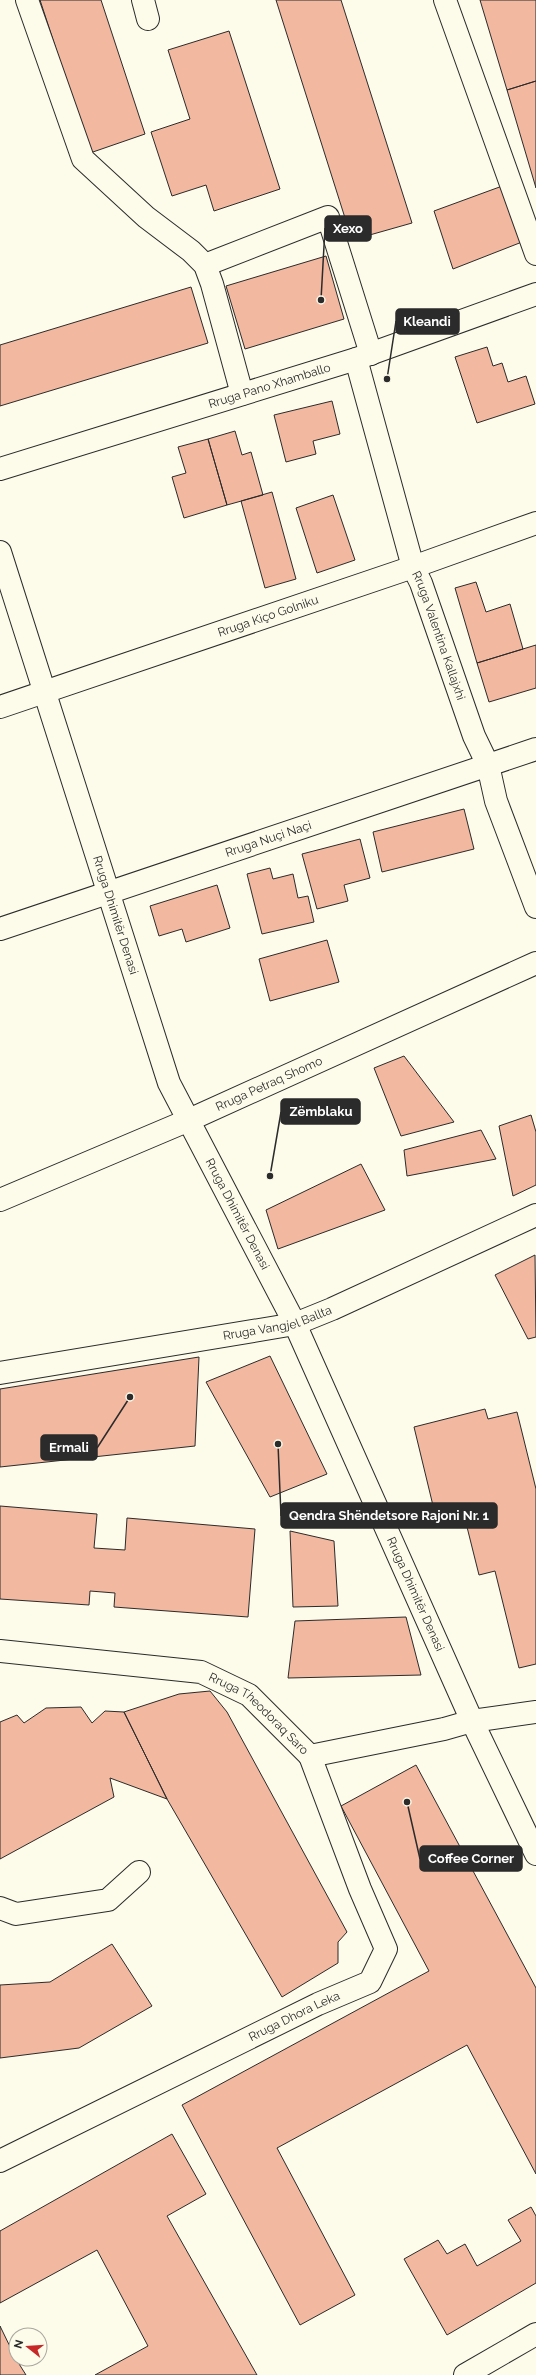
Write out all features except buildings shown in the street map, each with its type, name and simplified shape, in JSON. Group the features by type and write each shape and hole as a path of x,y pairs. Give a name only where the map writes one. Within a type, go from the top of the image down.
{"street":[{"path":"27,0 83,159 146,217 191,251 205,265 212,284 242,394"},
{"path":"445,0 536,254"},
{"name":"Rruga Valentina Kallajxhi","path":"205,265 328,217 364,356 413,567 421,583 474,736 488,765 496,801 536,907"},
{"name":"Rruga Pano Xhamballo","path":"0,469 364,356 536,294"},
{"name":"Rruga Kiço Golniku","path":"0,707 413,567 536,523"},
{"name":"Rruga Dhimitër Denasi","path":"0,552 43,693 109,891 169,1083 295,1324 472,1721 536,1854"},
{"name":"Rruga Nuçi Naçi","path":"0,929 109,891 536,749"},
{"name":"Rruga Petraq Shomo","path":"0,1200 189,1120 536,963"},
{"name":"Rruga Vangjel Ballta","path":"0,1373 295,1324 332,1309 536,1215"},
{"name":"Rruga Theodoraq Saro","path":"0,1651 201,1672 249,1695 310,1756 444,1729 472,1721 536,1712"},
{"name":"Rruga Dhora Leka","path":"0,2161 318,2004 370,1982 386,1948 360,1889 310,1756"},
{"path":"0,1908 16,1914 108,1900 139,1872"},
{"path":"465,2375 536,2334"}],"place":[{"name":"Xexo","path":"321,300"},
{"name":"Kleandi","path":"387,379"},
{"name":"Zëmblaku","path":"270,1176"},
{"name":"Ermali","path":"130,1397"},
{"name":"Qendra Shëndetsore Rajoni Nr. 1","path":"278,1444"},
{"name":"Coffee Corner","path":"407,1802"}]}
